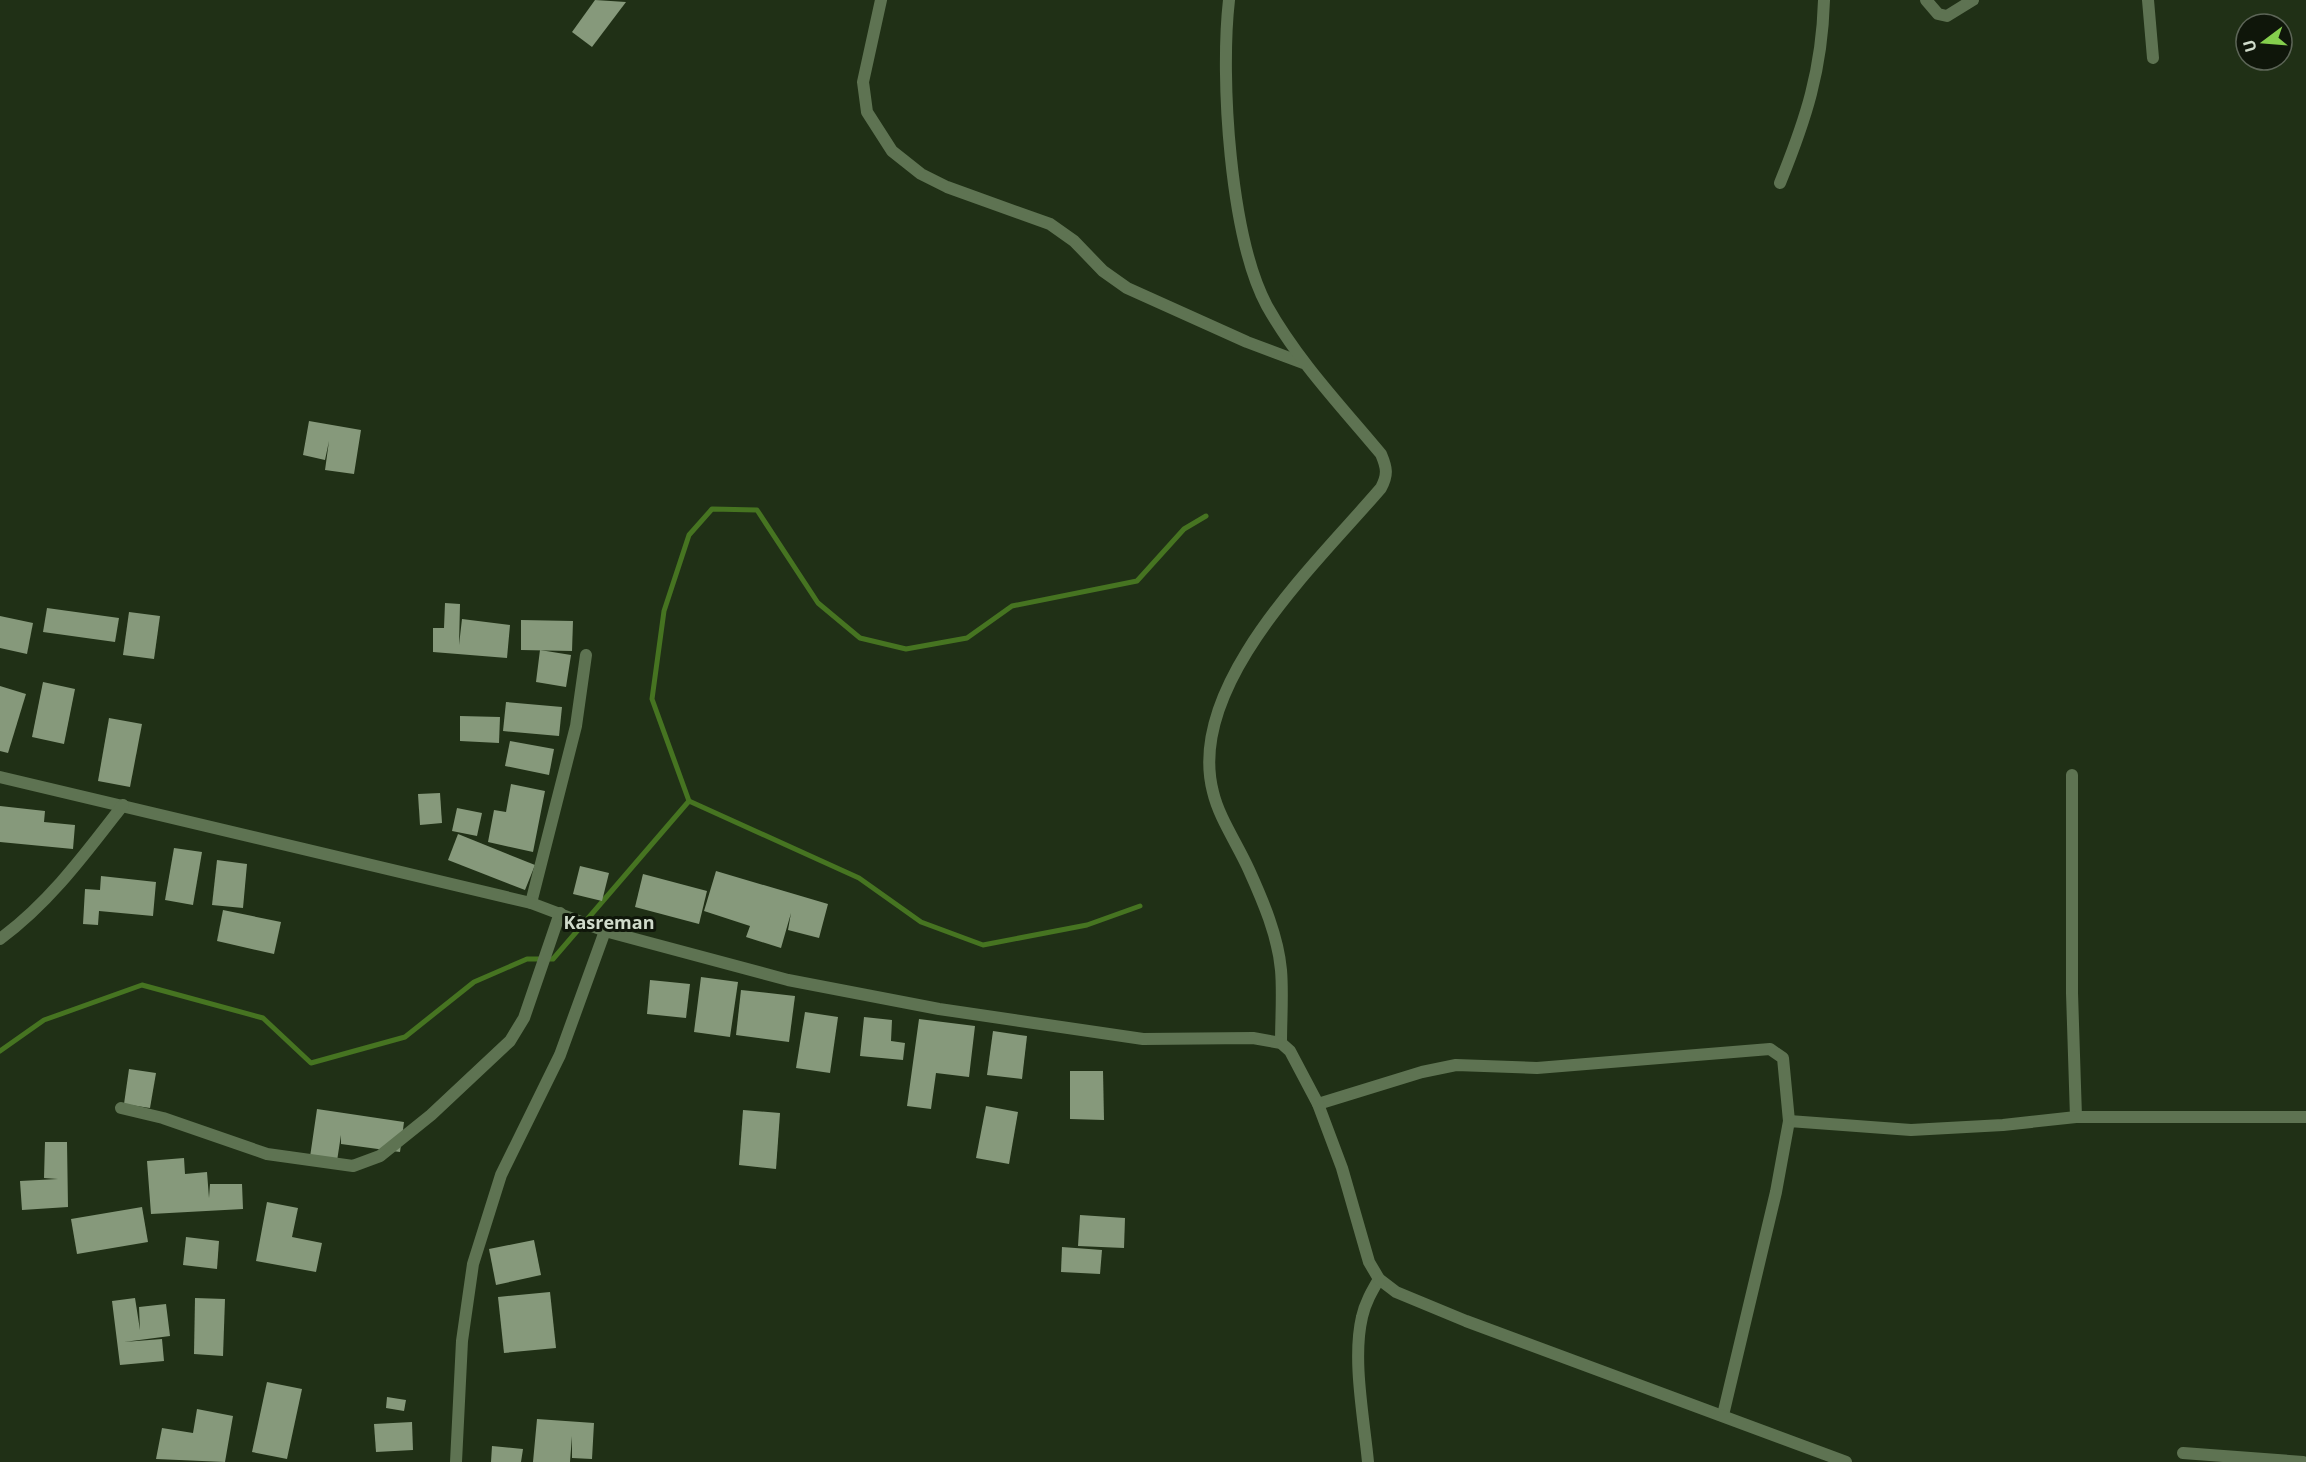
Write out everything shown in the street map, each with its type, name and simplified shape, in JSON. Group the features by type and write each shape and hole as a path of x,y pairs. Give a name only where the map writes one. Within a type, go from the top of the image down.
{"street":[{"path":"881,0 863,82 867,112 892,151 921,174 947,187 1050,224 1074,241 1103,271 1127,288 1247,342 1303,363"},
{"path":"1229,0 1226,84 1235,193 1249,256 1266,304 1303,363 1381,454 1387,467 1382,488 1304,573 1246,653 1218,711 1210,739 1208,766 1213,794 1269,919 1281,969 1281,1043"},
{"path":"1780,183 1814,90 1820,56 1824,0"},
{"path":"1926,0 1938,14 1947,16 1973,0"},
{"path":"2148,0 2153,58"},
{"path":"531,903 576,726 586,655"},
{"path":"2072,775 2072,993 2076,1117"},
{"path":"0,777 531,903 605,931 788,980 939,1009 1143,1039 1253,1038 1281,1043 1290,1051 1317,1104 1342,1168 1369,1262 1379,1279 1396,1292 1466,1321 1846,1462"},
{"path":"0,939 30,917 66,879 123,805"},
{"path":"121,1108 163,1118 267,1154 353,1166 380,1156 510,1041 524,1018 548,947 565,915"},
{"path":"456,1462 462,1341 473,1264 501,1175 560,1055 605,931"},
{"path":"1317,1104 1422,1072 1456,1065 1537,1068 1770,1049 1783,1058 1789,1121 1776,1192 1723,1415"},
{"path":"1789,1121 1911,1130 2003,1125 2076,1117 2295,1115 2306,1117"},
{"path":"1368,1462 1360,1339 1366,1302 1379,1279"},
{"path":"2183,1454 2303,1462"}],"building":[{"path":"595,0 626,2 592,47 572,32"},
{"path":"309,421 361,430 354,474 325,470 329,441 325,460 303,455"},
{"path":"445,603 460,604 459,645 462,619 510,625 507,658 433,652 433,628 444,628"},
{"path":"47,608 119,618 115,642 43,632"},
{"path":"129,612 160,616 154,659 123,655"},
{"path":"0,616 33,623 27,654 0,648"},
{"path":"521,620 573,621 572,651 521,650"},
{"path":"540,650 571,655 566,687 536,682"},
{"path":"43,682 75,689 64,744 32,737"},
{"path":"0,686 26,694 8,753 0,751"},
{"path":"506,702 562,707 559,736 503,731"},
{"path":"460,716 500,717 499,743 460,741"},
{"path":"109,718 142,724 130,787 98,781"},
{"path":"510,741 554,749 549,775 505,766"},
{"path":"511,784 545,791 533,852 488,842 494,810 506,812"},
{"path":"440,793 442,823 420,825 418,794"},
{"path":"0,806 45,811 44,822 75,825 73,849 0,842"},
{"path":"457,808 482,813 477,836 452,831"},
{"path":"458,834 535,865 525,890 448,860"},
{"path":"174,848 202,852 193,905 165,900"},
{"path":"217,860 247,864 243,908 212,905"},
{"path":"580,866 609,873 602,901 573,894"},
{"path":"716,871 828,904 819,938 788,930 791,913 781,948 746,937 750,926 704,911"},
{"path":"643,874 707,891 699,924 635,907"},
{"path":"101,876 156,882 153,916 99,911 98,925 83,924 85,889 100,890"},
{"path":"223,910 281,922 274,954 217,941"},
{"path":"701,977 738,982 730,1037 694,1032"},
{"path":"650,980 690,984 686,1018 647,1014"},
{"path":"741,990 795,996 789,1042 736,1035"},
{"path":"805,1012 838,1017 830,1073 796,1068"},
{"path":"864,1017 892,1020 891,1041 905,1043 903,1060 860,1056"},
{"path":"919,1019 975,1026 969,1077 936,1073 931,1109 907,1106"},
{"path":"993,1031 1027,1036 1022,1079 987,1075"},
{"path":"129,1069 156,1073 150,1108 124,1104"},
{"path":"1070,1071 1103,1071 1104,1120 1070,1119"},
{"path":"986,1106 1018,1112 1009,1164 976,1158"},
{"path":"317,1109 404,1122 400,1152 341,1144 341,1135 337,1161 310,1157"},
{"path":"743,1110 780,1113 776,1169 739,1165"},
{"path":"45,1142 67,1142 68,1207 22,1210 20,1181 58,1179 44,1178"},
{"path":"184,1158 185,1174 207,1172 209,1198 210,1184 242,1184 243,1209 151,1214 147,1161"},
{"path":"267,1202 298,1208 292,1237 322,1243 316,1272 256,1261"},
{"path":"142,1207 148,1242 77,1254 71,1219"},
{"path":"1080,1215 1125,1218 1124,1248 1078,1246"},
{"path":"186,1237 219,1241 217,1269 183,1265"},
{"path":"534,1240 541,1275 496,1285 489,1249"},
{"path":"1062,1247 1102,1250 1100,1274 1061,1272"},
{"path":"550,1292 556,1348 504,1353 498,1297"},
{"path":"135,1298 140,1330 139,1307 166,1304 170,1336 124,1342 162,1339 164,1361 120,1365 112,1301"},
{"path":"195,1298 225,1299 223,1356 194,1354"},
{"path":"267,1382 302,1389 287,1459 252,1452"},
{"path":"387,1397 406,1400 404,1411 386,1408"},
{"path":"197,1409 233,1416 225,1462 156,1459 162,1428 193,1433"},
{"path":"537,1419 594,1423 592,1459 572,1458 572,1436 570,1462 533,1462"},
{"path":"412,1422 413,1450 376,1452 374,1424"},
{"path":"492,1446 523,1449 521,1462 491,1462"}],"waterway":[{"path":"689,801 652,699 664,611 689,535 712,509 757,510 818,603 860,638 906,649 967,638 1012,606 1137,581 1184,529 1206,516"},
{"path":"0,1051 44,1020 142,985 263,1018 311,1063 405,1037 474,982 527,959 553,959 689,801 859,878 921,922 983,945 1087,925 1140,906"}],"district":[{"name":"Kasreman","path":"609,923"}]}
